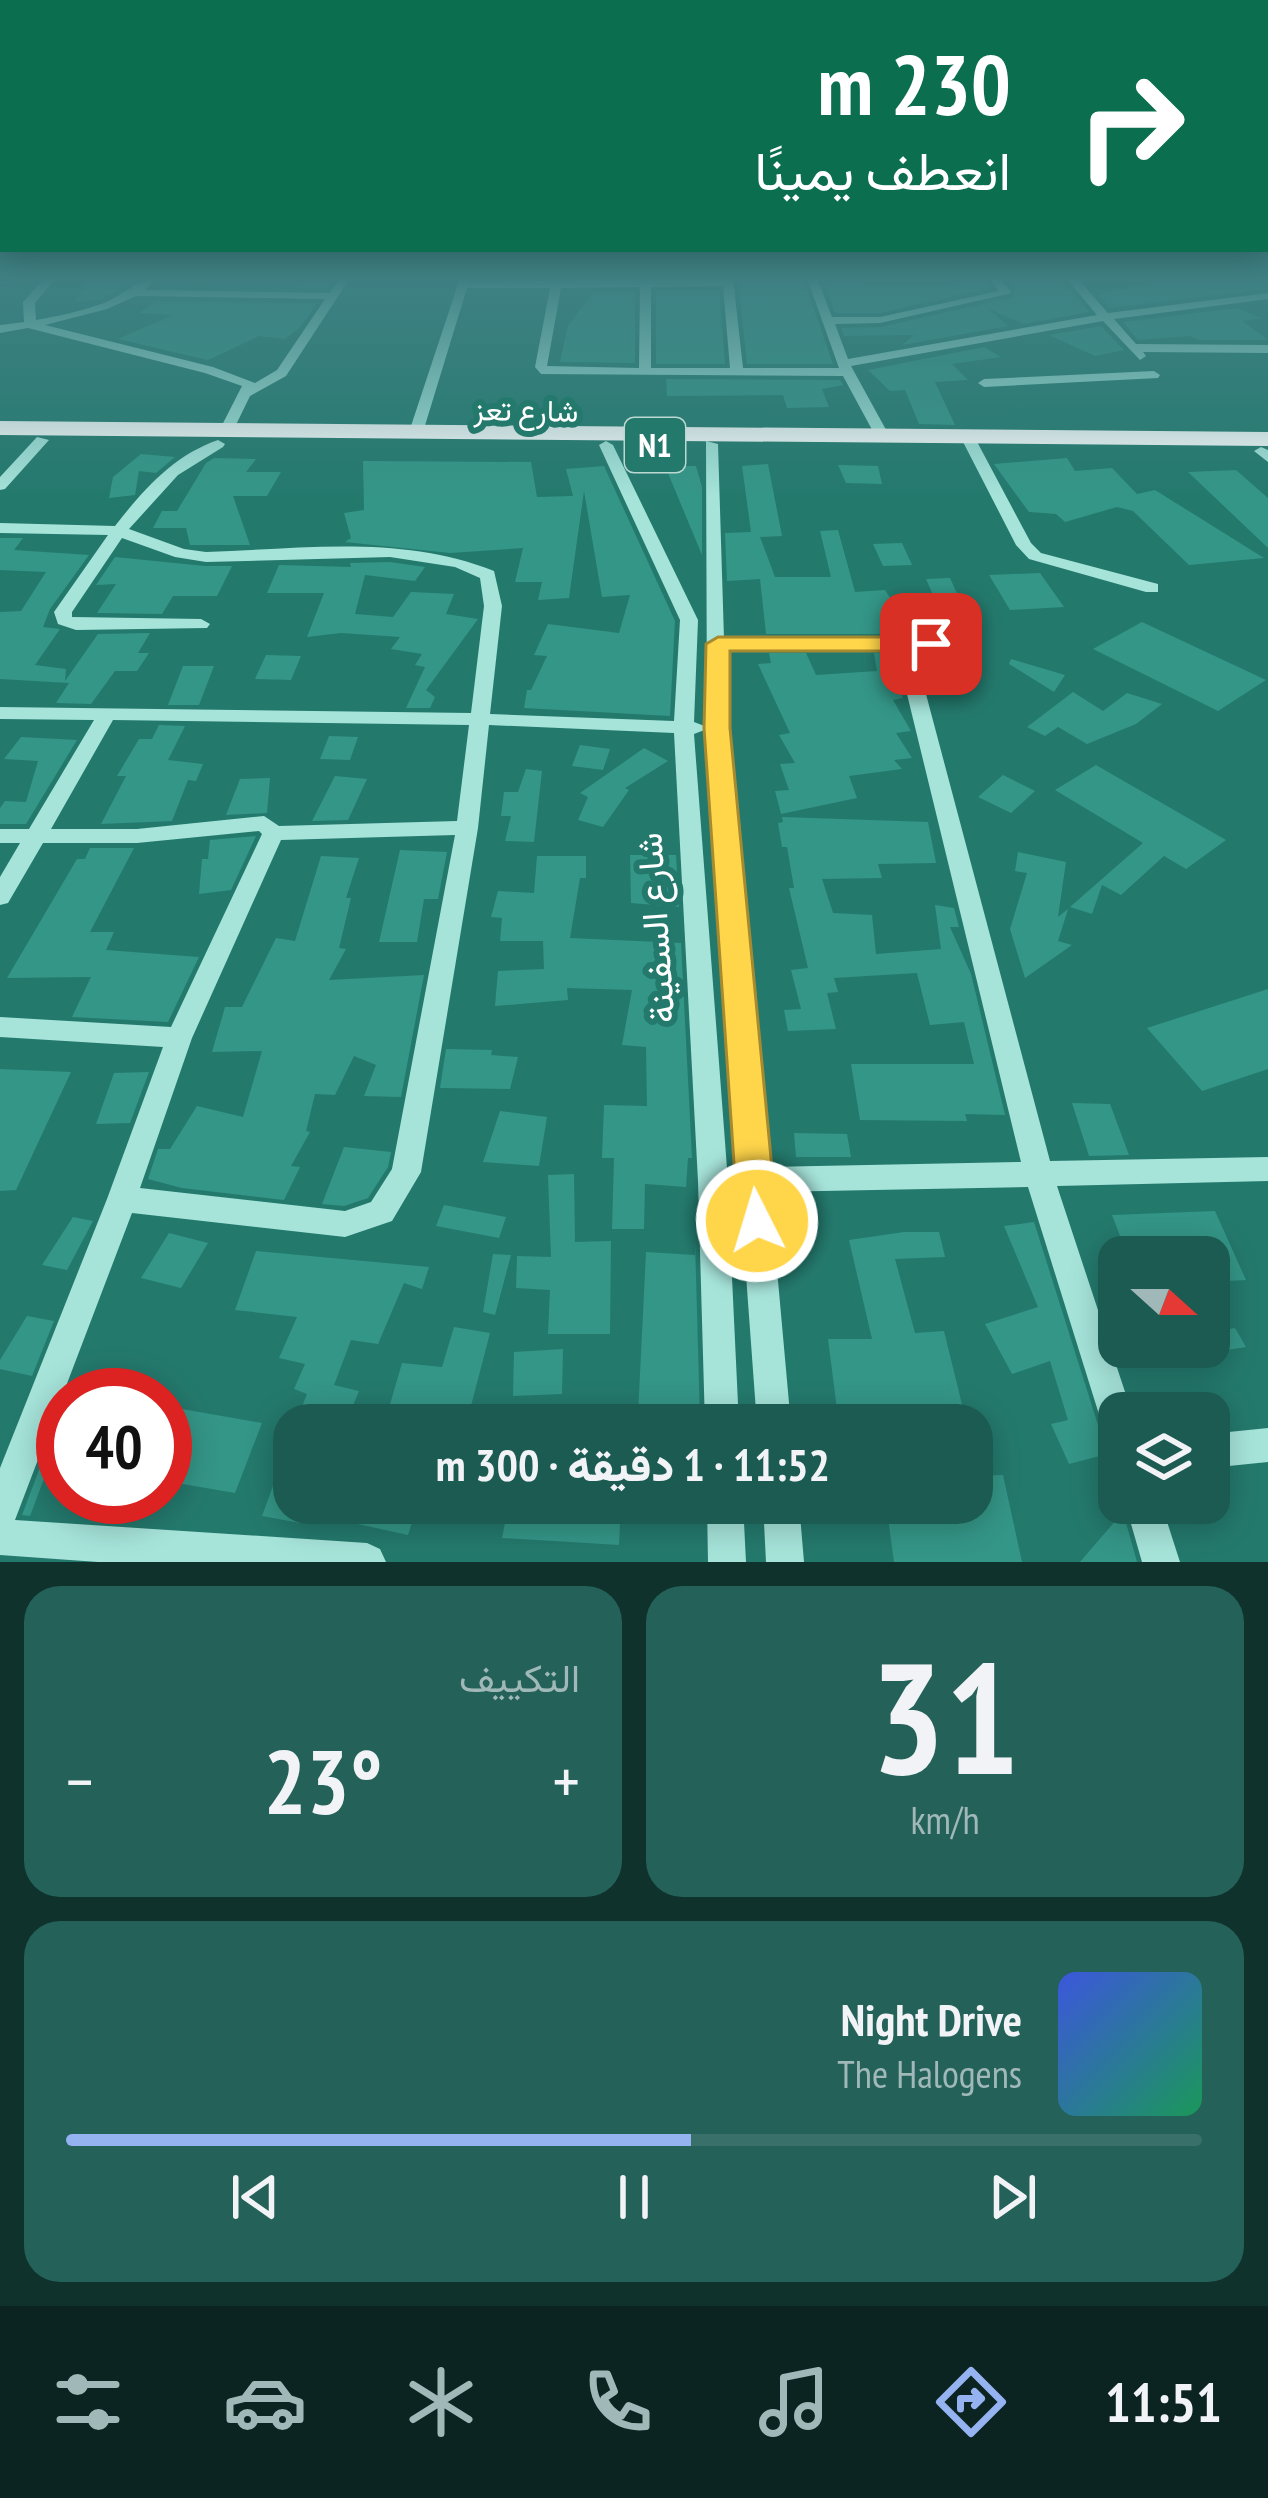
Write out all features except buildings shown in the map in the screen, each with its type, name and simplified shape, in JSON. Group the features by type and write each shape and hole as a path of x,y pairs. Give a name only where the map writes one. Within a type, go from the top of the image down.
{"highway":[{"name":"شارع تعز","path":"0,428 206,443 413,437 883,437 971,443"},
{"name":"شارع تعز","path":"0,440 47,434 206,443"},
{"name":"شارع تعز","path":"413,437 606,445 971,443 1266,450"}],"street":[{"path":"131,351 249,384 206,443 119,531 63,612 64,620 76,625 201,623"},
{"path":"244,394 282,373 297,351"},
{"path":"413,437 441,351"},
{"path":"544,351 541,367 558,373 645,374 845,368 932,351"},
{"path":"645,351 645,374"},
{"path":"735,351 737,372"},
{"path":"838,351 883,437"},
{"path":"984,382 1154,375 1136,351"},
{"path":"0,486 47,434"},
{"path":"971,443 1024,545 1035,556 1152,589"},
{"name":"شارع السفينة","path":"606,445 706,628 684,727 713,1181 721,1404"},
{"name":"شارع السفينة","path":"711,445 706,628 772,1404"},
{"path":"0,528 119,531 181,554 206,557 430,554 466,563 488,575 492,589 467,828 406,1172 381,1213 345,1224 122,1199"},
{"path":"706,628 904,645 958,644"},
{"path":"904,645 1039,1175 1109,1392"},
{"path":"0,713 480,718 717,728"},
{"path":"0,897 107,714"},
{"path":"0,836 137,836 264,823 273,833 467,828"},
{"path":"0,1513 179,1038 273,833"},
{"path":"0,1027 179,1038"},
{"path":"713,1181 1268,1169"},
{"path":"1230,1449 1268,1445"},
{"path":"725,1524 727,1562"},
{"path":"782,1524 785,1562"},
{"path":"1150,1524 1161,1562"},
{"path":"0,1537 367,1562"}],"route":[{"path":"757,1221 717,728 718,644 931,644"}]}
